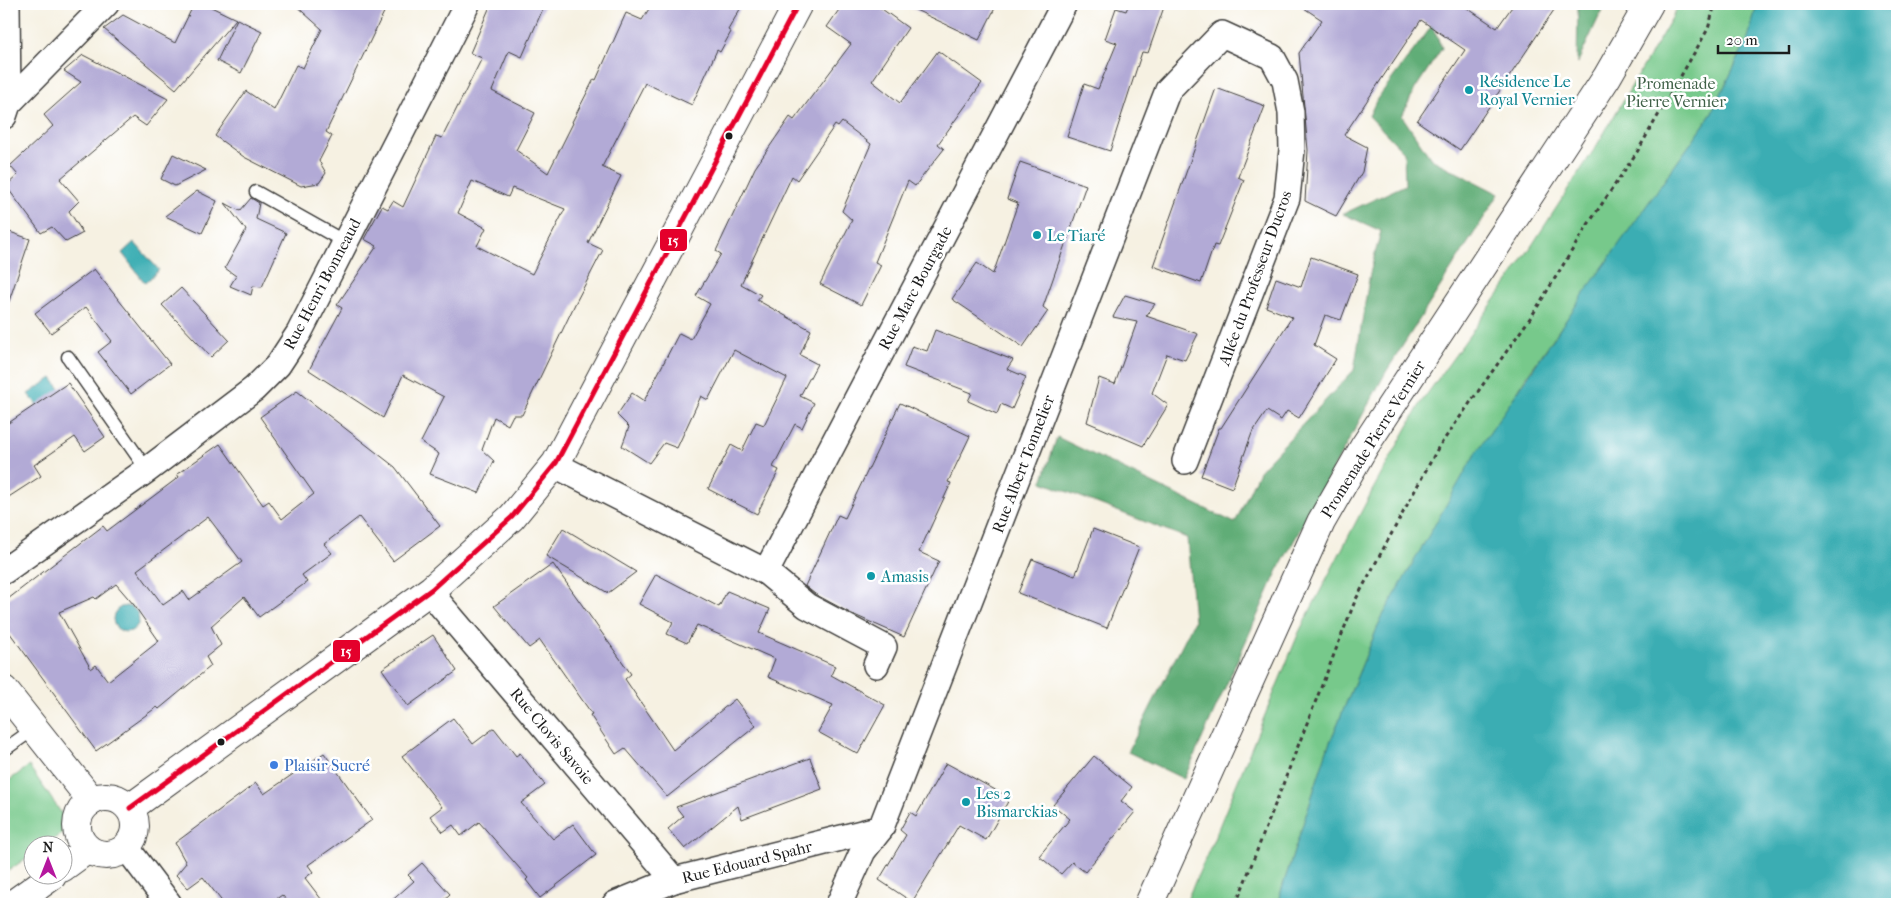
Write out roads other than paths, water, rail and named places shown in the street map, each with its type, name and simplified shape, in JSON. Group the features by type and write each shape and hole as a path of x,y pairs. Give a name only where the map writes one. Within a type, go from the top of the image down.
{"street":[{"path":"6,110 7,4"},
{"path":"6,110 106,4"},
{"name":"Rue Henri Bonneaud","path":"4,572 147,470 254,389 278,364 299,333 467,4"},
{"path":"130,808 432,590 512,517 556,463 798,4"},
{"name":"Rue Marc Bourgade","path":"766,572 1064,4"},
{"name":"Promenade Pierre Vernier","path":"1149,904 1321,522 1364,447 1607,77 1649,4"},
{"name":"Allée du Professeur Ducros","path":"1185,461 1287,198 1292,150 1292,112 1285,81 1272,57 1222,34"},
{"name":"Rue Albert Tonnelier","path":"839,904 863,851 881,828 1168,90 1222,34"},
{"path":"556,463 565,470 766,572 807,606 884,647 876,665"},
{"name":"Rue Clovis Savoie","path":"432,590 439,603 674,880"},
{"path":"4,690 92,801"},
{"path":"106,797 118,799 130,808 136,825 132,839 126,847 118,852 107,854 88,849 81,839 78,830 79,817 85,806 92,801 106,797"},
{"name":"Rue Edouard Spahr","path":"615,904 674,880 881,828"},
{"path":"126,847 169,904"},
{"path":"72,861 88,849"},
{"path":"13,904 38,886"}],"lane":[{"path":"256,192 345,242"},
{"path":"68,357 147,470"},
{"path":"4,750 35,728"}],"water":[{"path":"1757,4 1897,4 1897,904 1277,904 1328,747 1381,619 1474,456 1583,295 1710,116 1748,39"},
{"path":"134,242 159,270 145,283 122,253"},
{"path":"52,378 64,394 39,407 28,394"},
{"path":"126,606 135,610 139,619 135,628 126,632 117,628 113,619 117,610"}],"place":[{"name":"Résidence Le Royal Vernier","path":"1469,90"},
{"name":"Le Tiaré","path":"1037,235"},
{"name":"Amasis","path":"871,576"},
{"name":"Plaisir Sucré","path":"274,765"},
{"name":"Les 2 Bismarckias","path":"966,802"}]}
